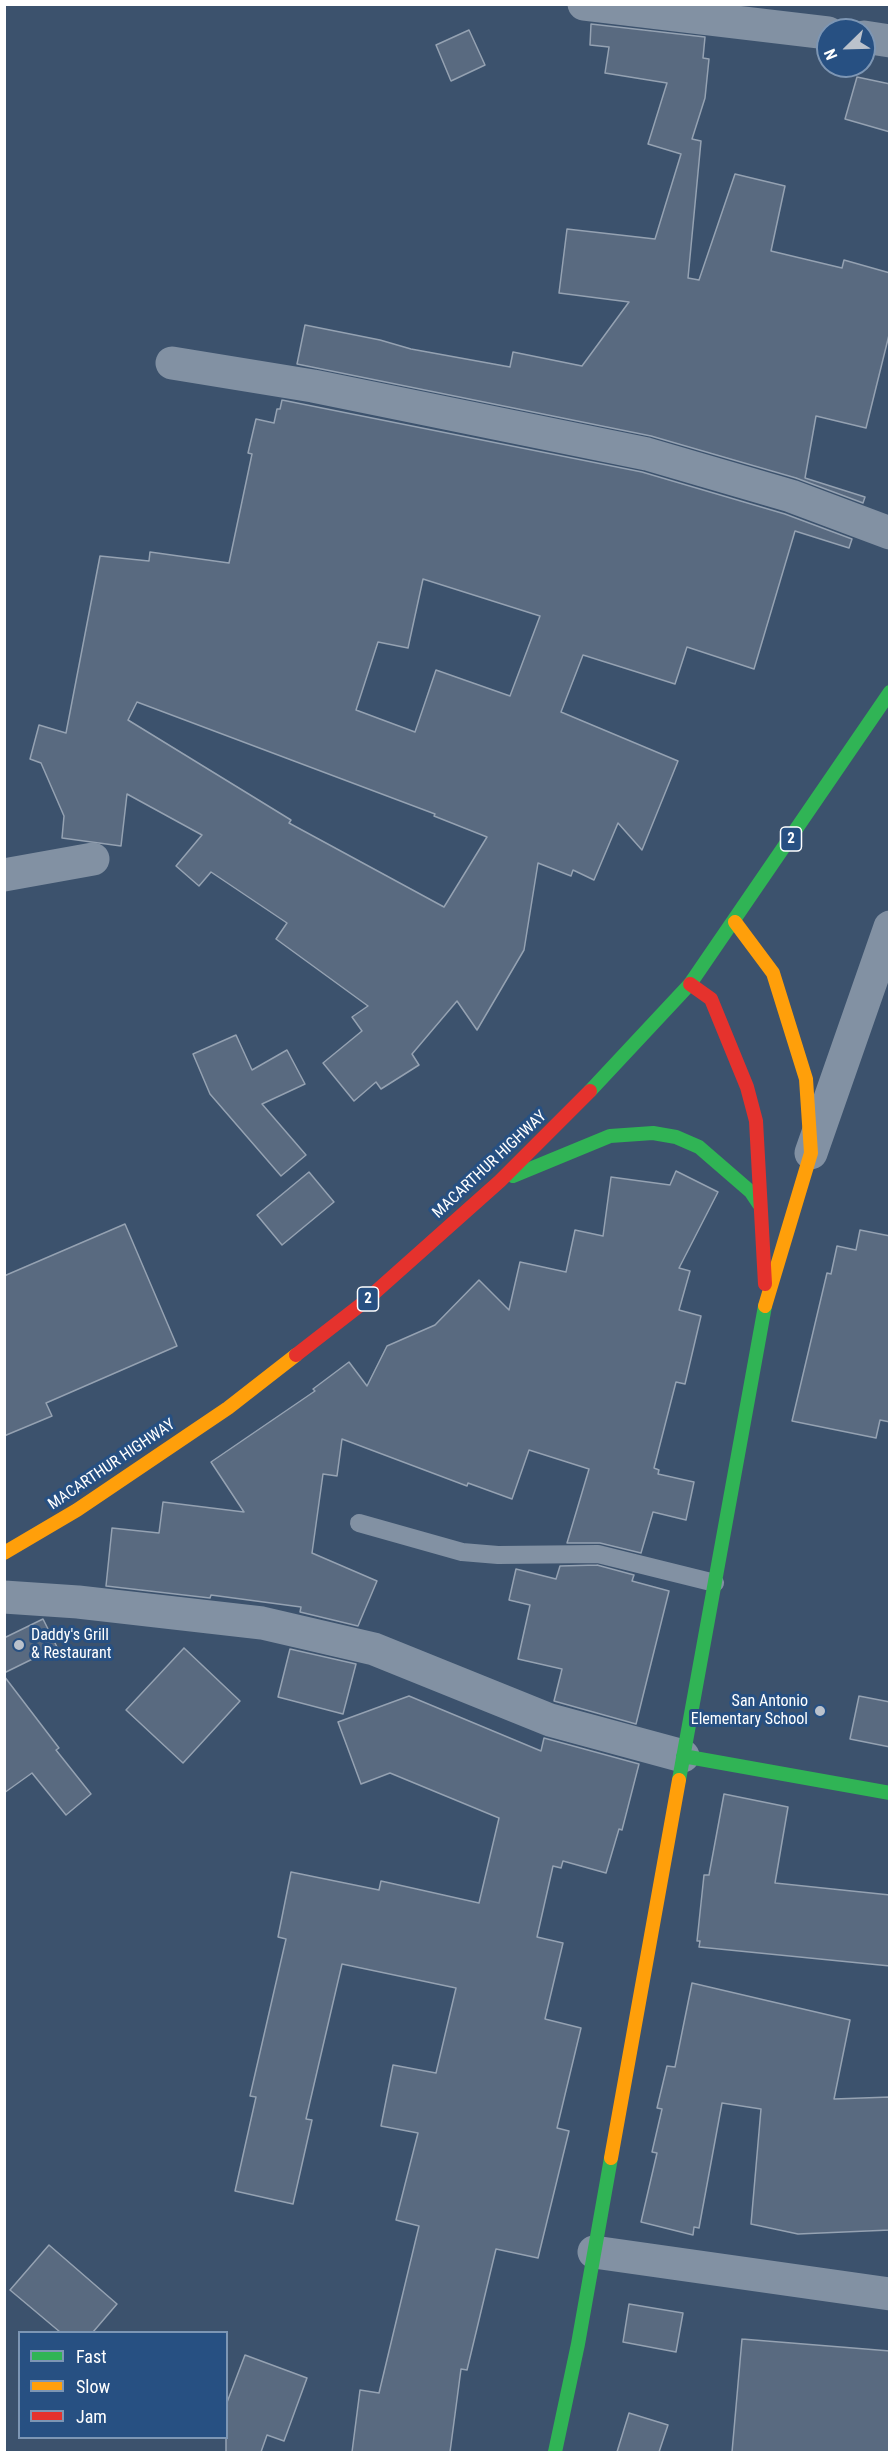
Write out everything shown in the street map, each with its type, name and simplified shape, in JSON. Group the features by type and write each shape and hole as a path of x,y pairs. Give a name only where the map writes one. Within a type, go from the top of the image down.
{"main road":[{"name":"MACARTHUR HIGHWAY","path":"4,1552 77,1510 228,1408 363,1304 500,1181 592,1089 690,984 735,922 890,692"},
{"path":"555,2452 594,2252 766,1298 800,1195 811,1153 806,1079 789,1021 773,973 735,922"},
{"path":"690,984 711,999 747,1087 756,1120 766,1298"},
{"path":"500,1181 610,1136 653,1133 676,1137 699,1147 751,1192 759,1204"},
{"path":"683,1756 890,1793"}],"street":[{"path":"584,4 816,32"},
{"path":"172,363 313,386 646,454 791,496 890,533"},
{"path":"4,875 93,860"},
{"path":"811,1153 890,927"},
{"path":"4,1597 78,1602 262,1623 374,1649 550,1720 683,1756"},
{"path":"594,2252 890,2294"}],"lane":[{"path":"359,1523 462,1552 498,1555 598,1554 715,1583"}],"building":[{"path":"591,24 705,37 703,58 709,59 705,98 692,139 701,141 688,278 699,280 735,174 785,186 771,251 842,268 844,260 890,273 890,331 866,428 816,416 805,478 865,497 863,503 796,478 651,436 297,364 305,325 380,340 411,349 510,367 513,352 582,366 629,302 559,293 567,229 655,239 681,154 648,144 667,83 605,73 609,47 590,45"},
{"path":"469,30 485,65 451,81 436,45"},
{"path":"857,78 890,84 890,132 845,119"},
{"path":"282,400 642,472 785,514 852,539 849,548 795,531 754,669 687,647 675,684 583,655 561,712 678,761 642,850 618,823 594,880 573,870 571,876 538,863 524,950 477,1030 457,1001 412,1054 419,1065 381,1089 376,1082 354,1101 323,1063 362,1031 352,1017 368,1006 276,939 287,923 211,872 199,886 176,866 202,835 127,794 121,846 62,838 64,816 41,763 30,759 39,725 66,733 100,556 149,561 150,552 229,563 252,454 248,453 256,419 274,423 277,409 280,409","holes":["423,579 540,616 510,696 436,670 415,732 356,710 378,642 408,648","137,702 435,814 434,816 487,837 444,907 289,823 291,820 128,720"]},
{"path":"236,1035 252,1070 287,1050 305,1084 262,1104 306,1155 281,1176 210,1094 193,1054"},
{"path":"676,1171 718,1192 679,1268 690,1271 679,1310 701,1316 685,1384 676,1382 654,1468 659,1470 658,1474 694,1482 686,1520 653,1512 641,1553 600,1543 567,1543 589,1469 529,1450 512,1499 468,1483 467,1486 342,1439 337,1476 323,1474 312,1553 377,1581 358,1626 300,1612 301,1607 211,1595 210,1598 106,1586 112,1528 159,1533 163,1502 244,1512 211,1462 315,1391 313,1389 349,1362 367,1386 387,1346 435,1325 479,1280 509,1310 520,1262 566,1272 575,1230 603,1236 611,1177 670,1185"},
{"path":"309,1172 334,1202 282,1245 257,1215"},
{"path":"125,1224 177,1346 46,1403 52,1416 4,1436 4,1276"},
{"path":"860,1230 890,1236 890,1422 880,1420 876,1438 792,1421 827,1273 831,1274 837,1246 856,1250"},
{"path":"597,1565 634,1575 632,1581 669,1591 636,1724 554,1701 562,1669 518,1659 530,1605 509,1600 516,1569 556,1579 560,1566"},
{"path":"43,1619 57,1647 4,1673 4,1638"},
{"path":"184,1648 240,1701 183,1763 126,1710"},
{"path":"290,1649 356,1664 343,1714 278,1697"},
{"path":"4,1676 59,1748 56,1750 91,1794 66,1815 32,1773 4,1793"},
{"path":"409,1696 541,1751 544,1738 639,1764 622,1830 619,1829 606,1873 563,1861 561,1868 553,1866 537,1937 563,1943 545,2019 581,2028 557,2128 569,2131 538,2258 496,2249 467,2370 461,2369 450,2452 352,2452 360,2390 379,2393 419,2226 396,2220 418,2133 381,2126 393,2065 436,2073 456,1988 342,1964 306,2119 312,2120 293,2204 235,2191 256,2097 250,2096 286,1939 278,1937 291,1872 379,1890 381,1881 479,1903 499,1818 390,1773 361,1784 338,1722"},
{"path":"859,1696 890,1702 890,1747 850,1739"},
{"path":"724,1794 788,1807 775,1883 890,1895 890,1966 699,1947 700,1941 697,1941 704,1875 709,1875"},
{"path":"692,1983 850,2020 834,2099 890,2097 890,2230 798,2234 751,2224 761,2109 722,2103 699,2228 694,2227 693,2235 641,2222 657,2153 652,2152 662,2109 657,2108 667,2066 675,2067"},
{"path":"49,2245 117,2304 94,2331 59,2331 10,2290"},
{"path":"629,2304 683,2313 676,2352 623,2342"},
{"path":"742,2339 890,2351 890,2452 732,2452"},
{"path":"245,2355 307,2378 284,2441 267,2435 261,2452 226,2452 228,2400"},
{"path":"629,2413 668,2425 659,2452 617,2452"}],"traffic: fast":[{"path":"590,1091 690,984 890,692"},
{"path":"513,1176 610,1136 653,1133 676,1137 699,1147 751,1192 759,1204"},
{"path":"679,1780 765,1306"},
{"path":"683,1756 890,1793"},
{"path":"555,2452 578,2344 611,2158"}],"traffic: slow":[{"path":"735,922 773,973 806,1079 811,1153 765,1306"},
{"path":"4,1553 77,1510 228,1408 296,1355"},
{"path":"611,2158 679,1780"}],"traffic: jam":[{"path":"690,984 711,999 747,1087 756,1121 765,1284"},
{"path":"296,1355 363,1303 500,1181 590,1091"}],"place":[{"name":"Daddy's Grill & Restaurant","path":"19,1645"},
{"name":"San Antonio Elementary School","path":"820,1711"}]}
